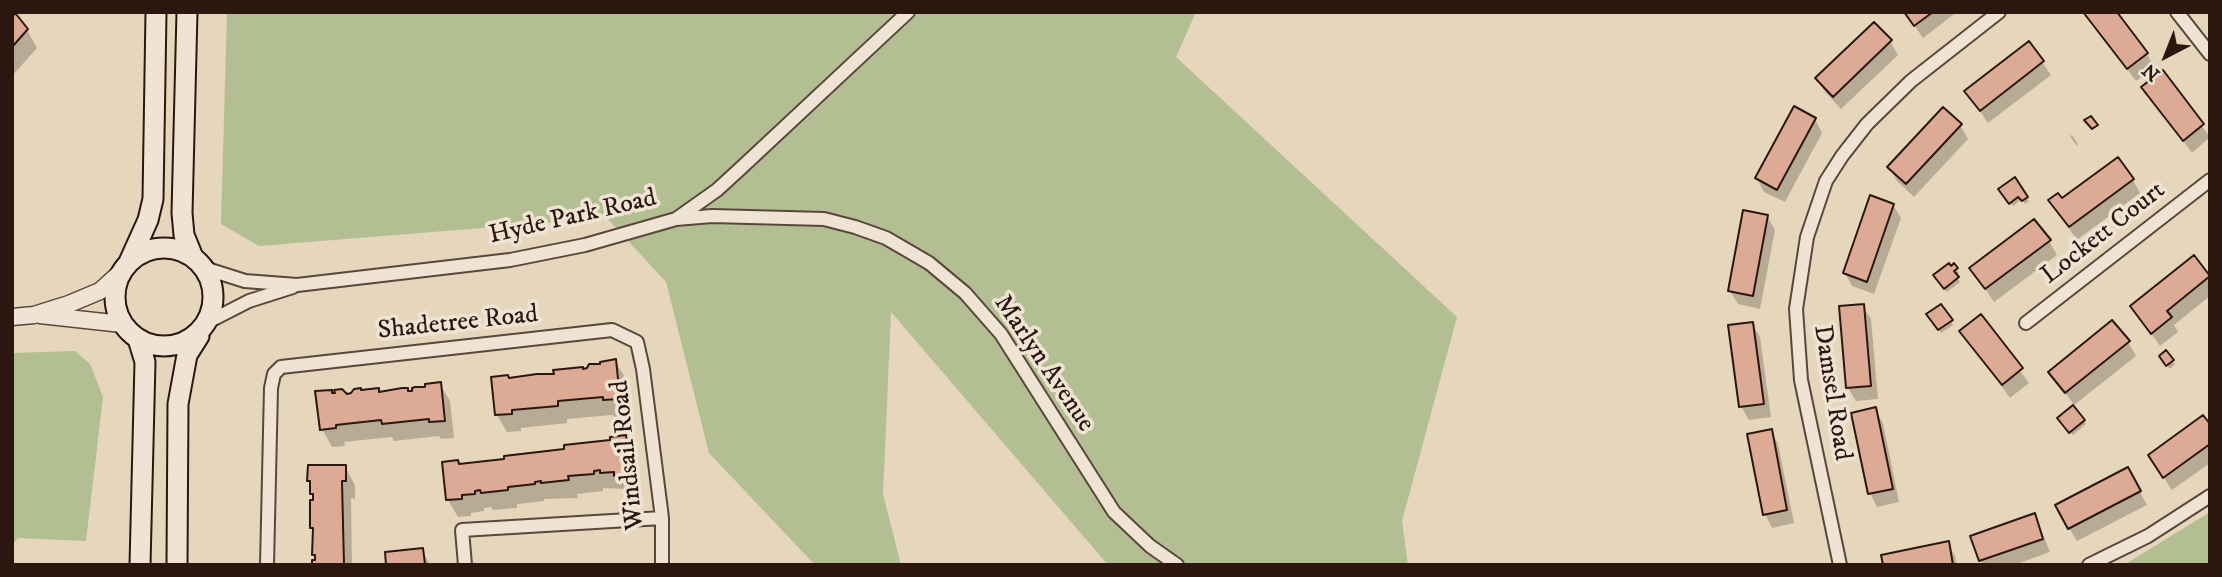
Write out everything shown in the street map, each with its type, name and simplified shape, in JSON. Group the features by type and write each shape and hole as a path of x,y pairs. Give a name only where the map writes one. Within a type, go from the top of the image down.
{"main road":[{"path":"140,565 145,362 138,340 122,324 114,302 115,289 148,220 153,199 156,12"},
{"path":"177,565 178,404 187,355 205,325 213,304 212,286 184,235 182,213 187,12"},
{"path":"125,268 146,251 180,252 198,262"},
{"path":"138,340 158,346 179,345 197,335 205,325"}],"street":[{"name":"Hyde Park Road","path":"198,262 245,281 297,285 510,260 585,246 676,219 717,190 908,12"},
{"name":"Damsel Road","path":"1840,565 1801,380 1796,309 1798,283 1810,227 1826,181 1867,124 1911,81 1999,12"},
{"path":"2177,12 2210,54"},
{"name":"Lockett Court","path":"2026,323 2210,180"},
{"name":"Marlyn Avenue","path":"676,219 736,216 824,219 855,226 886,238 929,263 965,293 1001,334 1114,512 1150,546 1177,565"},
{"path":"12,317 34,314 100,291 125,268"},
{"name":"Hyde Park Road","path":"205,325 249,301 297,285"},
{"path":"34,314 122,324"},
{"name":"Shadetree Road","path":"267,565 271,388 274,374 281,367 612,330 637,342"},
{"name":"Windsail Road","path":"637,342 643,369 662,518 662,565"},
{"path":"2090,565 2148,536 2210,496"},
{"path":"465,565 462,530 662,518"}],"green space":[{"path":"227,12 1196,12 1176,57 1457,317 1402,521 1408,565 1108,565 891,312 883,494 901,565 815,565 709,453 666,282 607,218 259,246 221,224"},
{"path":"75,351 90,364 103,397 86,541 18,538 12,545 12,353"},
{"path":"2210,512 2210,565 2123,565 2132,560"}],"building":[{"path":"1904,12 1933,12 1914,26"},
{"path":"2083,12 2117,12 2148,53 2127,69"},
{"path":"16,14 28,29 12,47 12,15"},
{"path":"1874,22 1892,40 1833,97 1815,78"},
{"path":"2029,41 2044,61 1980,111 1964,91"},
{"path":"2163,70 2204,124 2183,141 2141,87"},
{"path":"1794,106 1816,118 1777,190 1755,178"},
{"path":"1943,107 1962,124 1906,184 1887,167"},
{"path":"2091,116 2098,125 2092,129 2084,120"},
{"path":"2118,157 2134,179 2069,227 2048,200 2058,193 2062,198"},
{"path":"2015,177 2028,197 2022,201 2018,197 2009,204 1998,189"},
{"path":"1870,195 1894,204 1867,282 1843,273"},
{"path":"1743,210 1768,215 1753,296 1728,291"},
{"path":"2034,219 2051,240 1985,289 1969,268"},
{"path":"2194,255 2210,276 2167,311 2172,317 2151,334 2130,306"},
{"path":"1949,263 1951,266 1954,263 1958,268 1954,271 1959,277 1944,289 1933,275"},
{"path":"1864,304 1871,386 1846,388 1839,306"},
{"path":"1941,304 1953,320 1938,330 1926,314"},
{"path":"1981,314 2023,368 2002,385 1959,331"},
{"path":"2112,320 2130,341 2065,393 2048,372"},
{"path":"1753,322 1764,404 1739,407 1728,325"},
{"path":"2166,350 2174,360 2166,366 2159,356"},
{"path":"616,359 620,399 603,400 603,397 558,401 558,406 512,410 512,414 495,415 491,377 554,374 553,370 583,369 589,364"},
{"path":"441,382 445,421 429,422 429,419 382,424 381,420 336,425 336,428 320,430 315,391 332,390 332,393 335,393 334,390 342,389 347,394 361,388 379,388 379,392 408,388 408,391 412,391 415,387"},
{"path":"2073,405 2085,420 2069,433 2057,418"},
{"path":"1876,407 1893,489 1868,494 1851,413"},
{"path":"2203,415 2210,424 2210,444 2163,478 2148,455"},
{"path":"1772,429 1787,510 1763,515 1747,434"},
{"path":"626,435 631,474 614,476 614,472 600,473 600,470 594,471 594,474 568,476 569,480 541,481 508,487 508,490 481,493 480,490 475,491 475,494 462,495 462,499 446,500 442,462 458,460 459,464 504,459 504,456 564,449 564,445 610,440 610,437"},
{"path":"308,465 346,465 346,481 342,481 344,565 312,565 312,560 315,560 315,555 312,555 313,528 310,528 310,500 313,500 313,494 310,494 310,481 307,481"},
{"path":"2128,467 2141,491 2068,529 2055,505"},
{"path":"2035,513 2043,539 1979,561 1970,536"},
{"path":"1949,541 1953,565 1883,565 1881,555"},
{"path":"423,548 425,564 386,565 385,552"}]}
